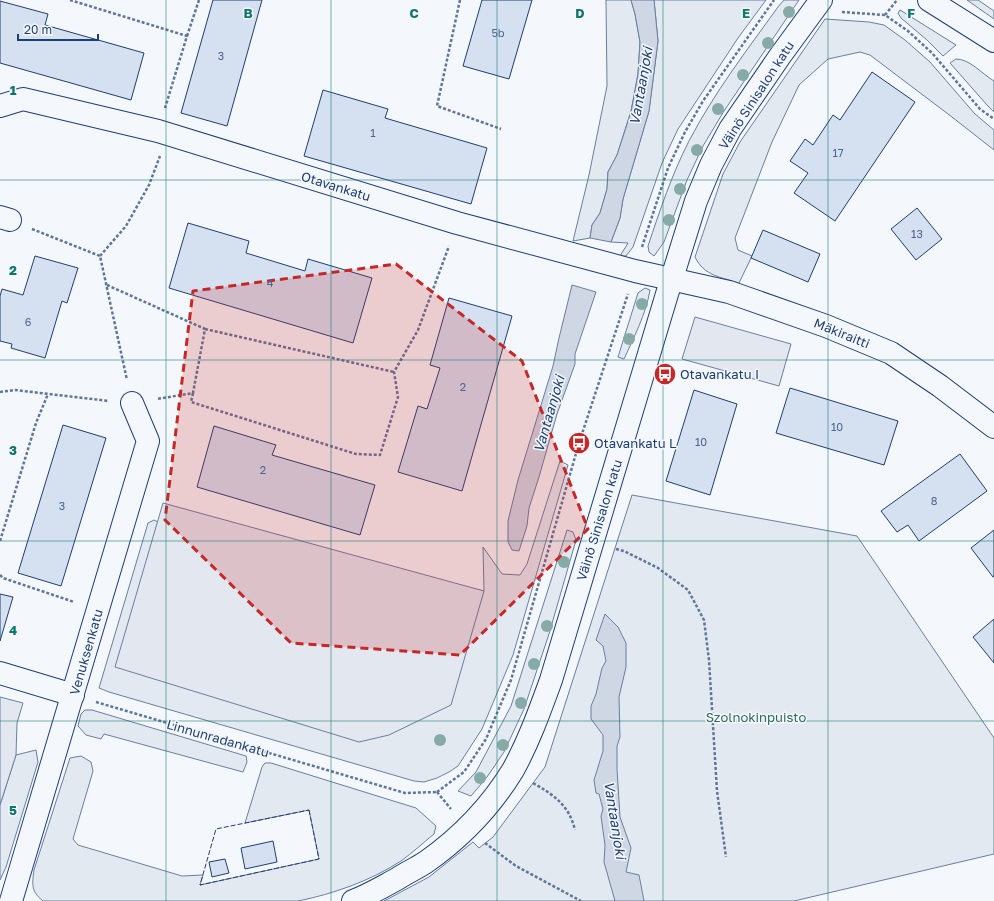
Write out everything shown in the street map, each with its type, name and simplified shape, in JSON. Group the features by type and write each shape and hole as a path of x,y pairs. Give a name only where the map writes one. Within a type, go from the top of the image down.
{"street":[{"name":"Väinö Sinisalon katu","path":"353,901 368,895 425,862 467,828 496,796 522,753 551,680 696,200 711,165 730,129 820,0"},
{"path":"929,0 994,41"},
{"name":"Otavankatu","path":"0,106 24,99 163,133 458,223 635,271 672,278"},
{"name":"Mäkiraitti","path":"672,278 729,292 811,321 891,353 940,386 994,428"},
{"name":"Venuksenkatu","path":"11,901 148,441 132,404"},
{"path":"0,673 73,695"}],"path":[{"path":"70,0 78,1 187,36"},
{"path":"100,256 126,226 149,185 187,36 199,0"},
{"path":"460,0 437,106 501,129"},
{"path":"635,271 649,222 668,168 685,132 703,101 774,0"},
{"path":"885,15 897,0"},
{"path":"839,12 885,15 908,31 932,53 980,109 994,119"},
{"path":"5,218 100,256"},
{"path":"205,329 191,402 356,454 380,455 398,397 394,372 418,330 458,223"},
{"path":"100,256 132,404"},
{"name":"Linnunradankatu","path":"73,695 405,793 437,792 464,772 486,738 511,680 579,443 635,271"},
{"path":"106,285 205,329 394,372"},
{"path":"0,392 15,390 132,404 193,393"},
{"path":"0,541 36,423 48,394"},
{"path":"593,542 624,551 658,568 688,590 704,620 709,660 717,791 726,857"},
{"path":"0,575 3,578 98,611"},
{"path":"512,770 552,794 564,806 572,818 575,830"},
{"path":"467,828 516,866 581,901"}],"highlighted area":[{"path":"396,264 522,361 588,529 460,655 291,643 165,520 193,291"}],"green space":[{"path":"606,0 631,0 640,42 638,74 631,111 617,155 608,172 607,189 600,213 592,225 590,238 573,241 589,175 607,86"},
{"path":"654,0 766,0 738,38 678,129 662,163 633,247 626,256 620,256 628,243 611,242 620,218 623,199 649,111 658,41"},
{"path":"784,0 799,0 724,111 703,146 687,180 664,242 654,256 649,252 648,246 672,179 689,141 731,72"},
{"path":"967,0 978,0 994,11 994,19"},
{"path":"900,10 956,45 943,56 901,18 898,13"},
{"path":"825,19 869,22 884,25 905,40 930,62 975,114 994,130 994,150 870,55 860,52 828,59 799,85 772,142 735,238 738,250 752,256 739,283 714,275 703,268 695,257 723,174 740,142"},
{"path":"956,59 966,61 994,81 994,112 950,63"},
{"path":"645,288 650,290 643,317 624,359 618,357 638,293"},
{"path":"560,461 568,465 513,655 482,729 458,766 437,778 424,782 414,781 99,688 148,523 154,520 484,591 483,547 502,574 520,575 527,564"},
{"name":"Szolnokinpuisto","path":"632,495 857,536 994,738 994,854 794,901 384,901 429,877 473,842 479,848 493,837 545,767"},
{"path":"567,530 573,532 576,540 549,634 524,709 504,752 487,777 471,796 458,791 476,772 511,706"},
{"path":"85,710 92,710 246,756 247,762 243,772 104,734 101,739 86,735 78,726 81,714"},
{"path":"36,750 38,762 6,867 0,880 0,805 16,755"},
{"path":"81,756 91,762 93,771 73,839 78,845 182,876 203,875 200,885 319,859 309,810 245,823 262,767 265,763 271,763 416,808 436,826 434,834 401,861 377,875 324,895 298,901 43,901 34,891 34,870 70,758"}],"shaded area":[{"path":"695,317 791,344 779,386 682,359"},
{"path":"163,503 484,591 451,705 389,735 359,742 115,667"},
{"path":"0,697 23,703 17,723 16,755 0,805"}],"water":[{"name":"Vantaanjoki","path":"631,0 654,0 658,41 649,111 623,199 620,218 611,242 590,238 592,225 600,213 607,189 608,172 617,155 631,112 638,74 640,42"},
{"name":"Vantaanjoki","path":"572,285 596,292 575,354 575,364 557,414 529,508 527,526 519,551 512,550 508,542 508,521 518,480 553,366"},
{"name":"Vantaanjoki","path":"605,614 618,627 626,643 626,667 619,697 620,737 617,746 620,817 631,848 626,872 639,875 644,901 615,901 604,862 605,845 601,816 603,809 599,794 596,793 594,780 603,751 603,735 591,719 591,706 596,694 602,668 606,661 603,646 596,640"}],"building":[{"path":"213,0 262,0 227,126 181,113"},
{"path":"482,0 532,0 509,79 463,66"},
{"path":"0,1 48,14 45,25 144,53 131,100 0,63"},
{"path":"872,72 915,102 835,221 794,193 808,173 790,161 805,139 813,145 833,115 840,120"},
{"path":"323,90 388,109 385,118 487,148 471,204 304,156"},
{"path":"917,208 942,239 916,260 891,229"},
{"path":"188,223 249,241 246,253 305,271 308,259 372,278 353,343 169,288"},
{"path":"763,230 820,254 808,282 751,258"},
{"path":"35,256 78,268 67,303 62,301 45,358 11,348 12,344 0,341 0,296 2,289 23,295"},
{"path":"449,298 512,316 462,491 398,472 418,406 427,409 440,368 430,365"},
{"path":"790,388 898,421 884,465 776,433"},
{"path":"694,390 737,404 710,495 666,481"},
{"path":"63,425 106,438 61,586 18,573"},
{"path":"214,426 276,445 272,455 375,485 360,535 197,487"},
{"path":"960,454 987,491 919,541 908,525 897,532 881,511"},
{"path":"994,530 994,577 993,577 971,548"},
{"path":"0,594 13,597 0,641"},
{"path":"994,619 994,663 973,637"},
{"path":"273,841 277,862 245,869 241,848"},
{"path":"225,859 229,873 212,877 209,862"}],"fence":[{"path":"309,810 319,859 200,885 216,829 309,810"}],"place":[{"name":"Otavankatu I","path":"665,374"},
{"name":"Otavankatu L","path":"579,443"}]}
